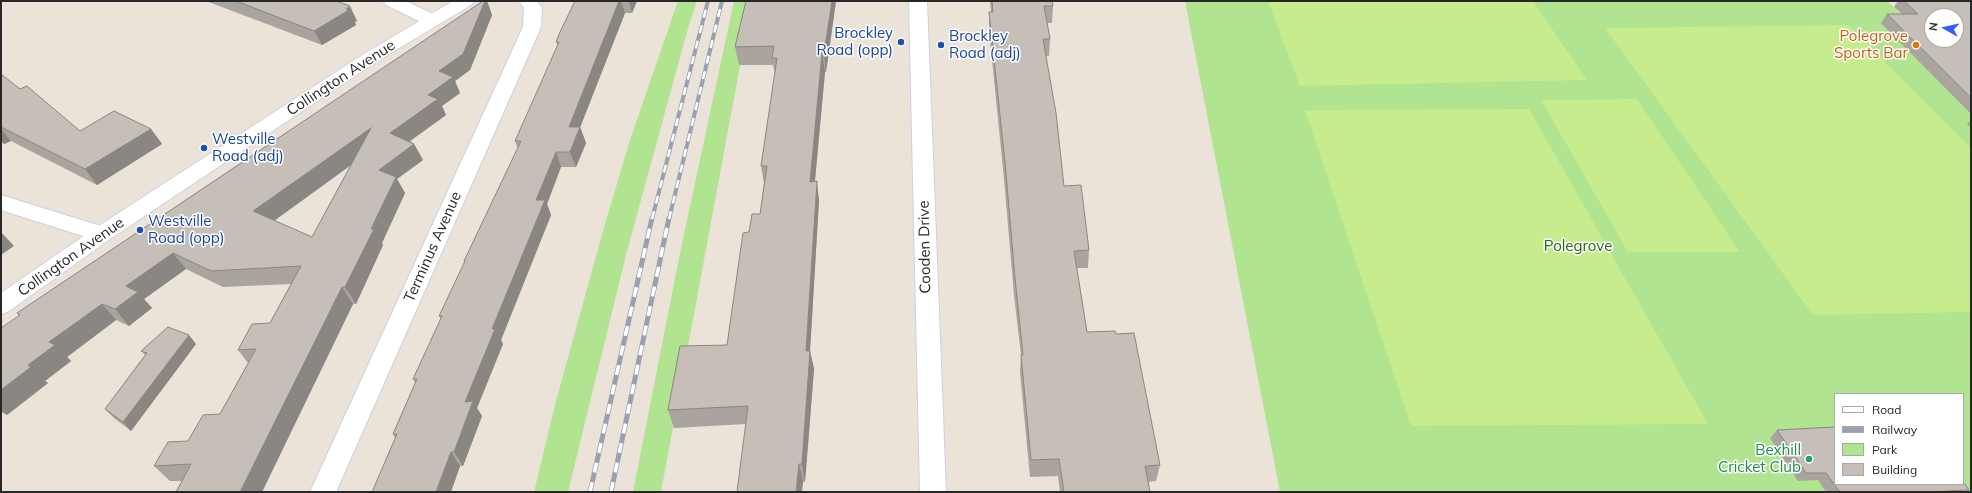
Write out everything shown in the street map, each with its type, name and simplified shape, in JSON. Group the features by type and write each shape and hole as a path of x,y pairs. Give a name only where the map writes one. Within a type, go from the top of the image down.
{"street":[{"path":"392,1 432,20"},
{"name":"Collington Avenue","path":"1,305 102,234 357,67 465,1"},
{"name":"Terminus Avenue","path":"323,492 532,27 533,8 528,1"},
{"name":"Cooden Drive","path":"918,1 933,492"},
{"path":"1,202 102,234"}],"green space":[{"path":"678,1 697,1 688,28 626,255 568,492 534,492 556,401 603,231 630,140"},
{"path":"734,1 752,1 661,492 633,492 680,253"},
{"name":"Polegrove","path":"1185,1 1887,1 1924,36 1924,48 1936,48 1971,81 1971,492 1280,492"},
{"path":"1268,1 1533,1 1587,80 1300,86"},
{"path":"1848,25 1971,148 1971,312 1813,315 1605,28"},
{"path":"1637,99 1740,252 1628,252 1541,100"},
{"path":"1529,109 1708,424 1411,426 1305,110"}],"building":[{"path":"236,1 336,1 350,6 346,9 349,10 314,31"},
{"path":"485,1 463,54 439,71 453,77 428,95 438,99 390,133 414,144 379,170 396,177 371,229 374,229 345,287 342,287 240,492 176,492 191,464 154,466 168,442 188,441 203,415 220,414 256,349 238,350 252,324 270,323 301,266 211,271 173,253 126,286 138,292 115,309 102,304 49,342 55,345 28,365 31,367 1,390 1,328 20,315 17,313","holes":["371,128 312,237 253,211"]},
{"path":"575,1 619,1 569,127 580,127 570,152 556,152 536,200 545,200 492,329 495,329 465,402 473,401 454,452 451,452 436,492 372,492 397,434 393,434 417,379 413,379 442,316 439,316 521,141 515,141 559,42 556,42 560,32"},
{"path":"746,1 832,1 824,53 822,53 810,182 817,181 806,351 810,351 802,464 799,464 796,492 737,492 748,406 668,410 680,346 727,345 743,233 749,232 752,214 760,214 767,166 761,166 777,58 772,58 774,46 735,47"},
{"path":"992,1 1052,1 1053,6 1044,6 1050,39 1043,39 1056,113 1064,186 1081,185 1089,250 1074,251 1087,332 1115,331 1116,334 1134,333 1160,465 1145,466 1150,492 1064,492 1059,459 1031,460 1005,162 989,12 993,12"},
{"path":"1904,1 1971,1 1971,98 1887,14 1918,14"},
{"path":"1,74 20,89 27,86 80,131 114,111 151,129 85,169 1,127"},
{"path":"168,327 189,335 123,422 105,409 147,353 141,351"},
{"path":"1834,427 1834,484 1826,473 1806,473 1777,430"},
{"path":"1964,483 1969,490 1928,492 1840,492 1835,485 1964,485"}],"railway":[{"path":"652,219 708,1"},
{"path":"669,219 722,1"},
{"path":"590,492 652,218"},
{"path":"611,492 669,218"}],"place":[{"name":"Brockley Road (opp)","path":"901,42"},
{"name":"Brockley Road (adj)","path":"941,45"},
{"name":"Polegrove Sports Bar","path":"1916,45"},
{"name":"Westville Road (adj)","path":"204,148"},
{"name":"Westville Road (opp)","path":"140,230"},
{"name":"Bexhill Cricket Club","path":"1809,459"}]}
